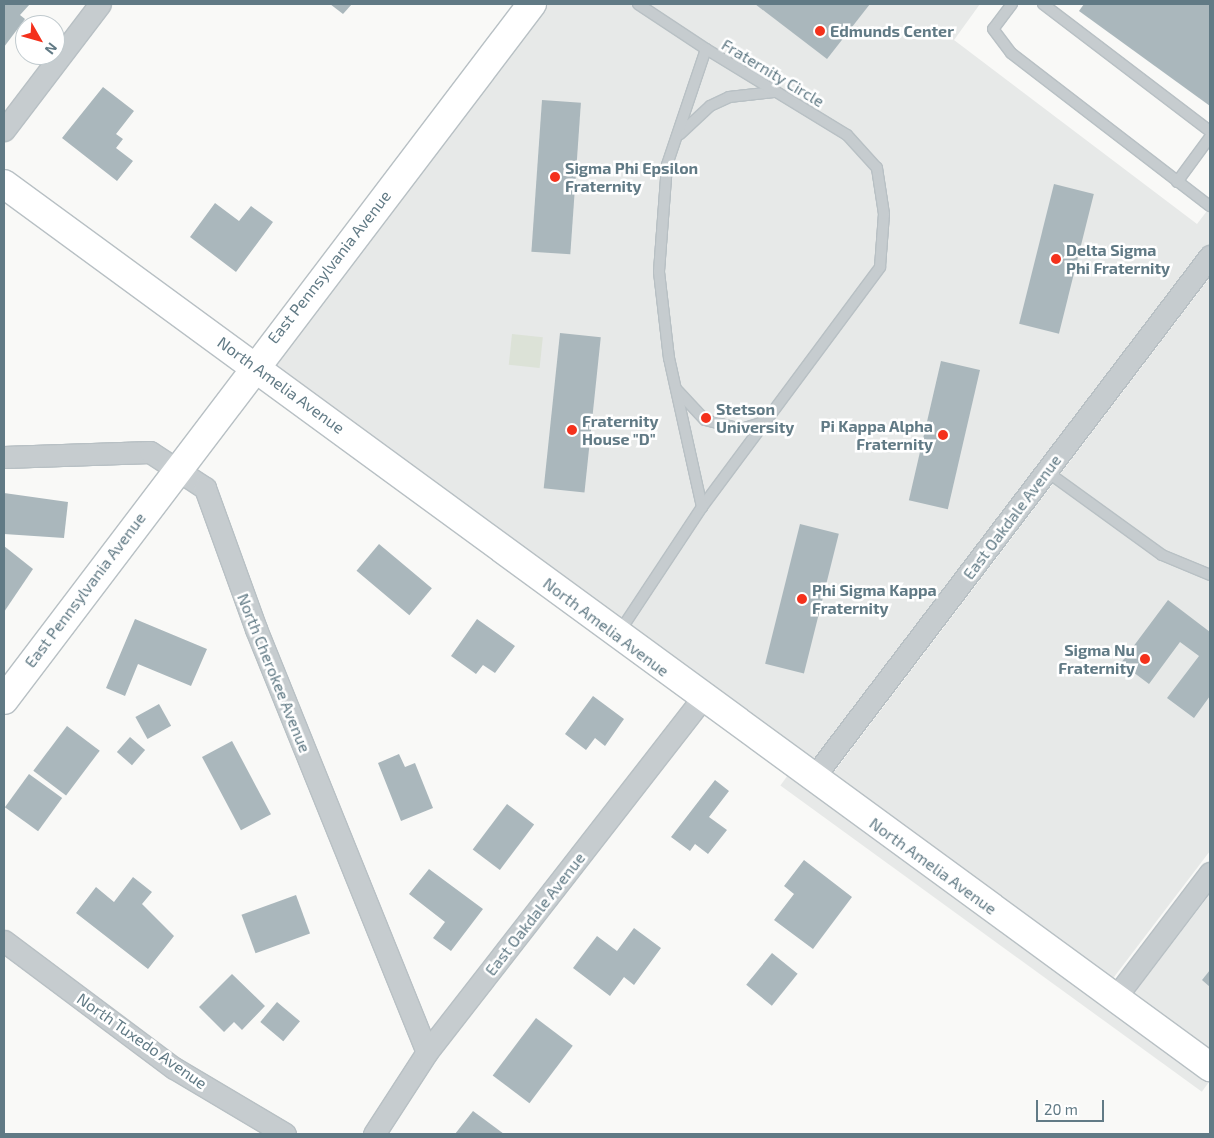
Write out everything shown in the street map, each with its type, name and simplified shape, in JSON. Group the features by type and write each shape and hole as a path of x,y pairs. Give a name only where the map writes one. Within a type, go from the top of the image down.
{"main road":[{"name":"East Pennsylvania Avenue","path":"4,700 254,365 532,4"},
{"name":"North Amelia Avenue","path":"4,184 254,365 702,699 1210,1067"}],"street":[{"path":"4,130 100,4"},
{"name":"East Oakdale Avenue","path":"813,778 1210,256"},
{"name":"North Cherokee Avenue","path":"4,457 150,452 205,488 256,629 428,1052"},
{"name":"East Oakdale Avenue","path":"374,1134 428,1052 702,699"},
{"path":"1115,998 1210,873"},
{"name":"North Tuxedo Avenue","path":"4,940 174,1068 285,1134"}],"lane":[{"path":"638,4 706,49"},
{"path":"1012,4 993,29 1011,53 1210,206"},
{"path":"1043,4 1210,131"},
{"name":"Fraternity Circle","path":"617,636 702,507 880,267 884,214 877,168 847,135 706,49 667,166 659,272 676,389 702,507"},
{"path":"677,138 710,106 742,94 775,92"},
{"path":"1177,182 1210,137"},
{"path":"676,389 705,420 741,429 764,422"},
{"path":"1046,471 1162,555 1210,575"}],"shaded area":[{"name":"Stetson University","path":"532,4 980,4 954,40 1197,224 1210,207 1210,256 813,778 254,365"},
{"path":"1210,277 1210,851 1111,981 830,777"},
{"path":"512,334 543,337 540,368 509,365"},
{"path":"788,775 1209,1081 1202,1092 780,786"},
{"path":"1210,894 1210,1052 1132,996"}],"building":[{"path":"4,4 30,4 20,15 15,15 15,32 4,47"},
{"path":"330,4 352,4 343,14"},
{"name":"Edmunds Center","path":"755,4 870,4 827,59"},
{"path":"1084,4 1210,4 1210,106 1079,11"},
{"path":"103,87 134,111 116,134 123,139 116,148 133,161 117,181 62,138"},
{"name":"Sigma Phi Epsilon Fraternity","path":"542,100 581,103 570,254 531,252"},
{"name":"Delta Sigma Phi Fraternity","path":"1054,184 1094,194 1059,334 1019,324"},
{"path":"215,203 239,221 251,206 273,222 236,272 190,237"},
{"name":"Fraternity House \"D\"","path":"560,333 601,337 584,492 544,488"},
{"name":"Pi Kappa Alpha Fraternity","path":"941,361 980,370 948,509 909,500"},
{"path":"4,493 68,502 64,538 4,534"},
{"name":"Phi Sigma Kappa Fraternity","path":"800,524 839,534 804,673 765,664"},
{"path":"379,544 432,588 409,615 357,571"},
{"path":"4,546 33,569 4,612"},
{"name":"Sigma Nu Fraternity","path":"1168,600 1210,632 1210,696 1194,718 1167,698 1199,656 1180,642 1149,684 1121,663"},
{"path":"135,619 207,649 191,686 138,664 125,696 106,688"},
{"path":"477,619 515,646 495,673 483,665 476,674 451,656"},
{"path":"593,696 624,719 605,746 595,738 586,750 565,734"},
{"path":"159,704 171,726 148,739 135,717"},
{"path":"67,726 100,751 66,795 33,771"},
{"path":"130,737 145,750 132,765 117,752"},
{"path":"232,741 271,814 241,830 202,757"},
{"path":"399,754 405,767 415,763 433,808 401,821 378,763"},
{"path":"29,774 62,798 38,831 5,807"},
{"path":"715,780 729,791 709,817 727,830 708,854 695,844 690,851 671,837"},
{"path":"507,804 534,824 500,870 473,850"},
{"path":"804,860 852,897 813,949 774,920 794,894 784,886"},
{"path":"429,869 483,909 451,951 433,938 445,922 409,894"},
{"path":"133,877 152,892 142,904 174,936 148,969 76,913 96,887 114,902"},
{"path":"296,895 310,934 256,953 241,915"},
{"path":"634,928 661,948 634,985 624,977 610,996 573,968 597,936 617,951"},
{"path":"772,953 798,974 772,1006 746,985"},
{"path":"1210,970 1210,987 1202,980"},
{"path":"232,974 265,1006 242,1030 234,1022 224,1032 199,1007"},
{"path":"277,1002 300,1021 283,1041 260,1022"},
{"path":"536,1018 573,1046 529,1103 493,1076"},
{"path":"473,1111 504,1134 455,1134"}],"place":[{"name":"Edmunds Center","path":"820,31"},
{"name":"Sigma Phi Epsilon Fraternity","path":"555,177"},
{"name":"Delta Sigma Phi Fraternity","path":"1056,259"},
{"name":"Stetson University","path":"706,418"},
{"name":"Fraternity House \"D\"","path":"572,430"},
{"name":"Pi Kappa Alpha Fraternity","path":"943,435"},
{"name":"Phi Sigma Kappa Fraternity","path":"802,599"},
{"name":"Sigma Nu Fraternity","path":"1145,659"}]}
